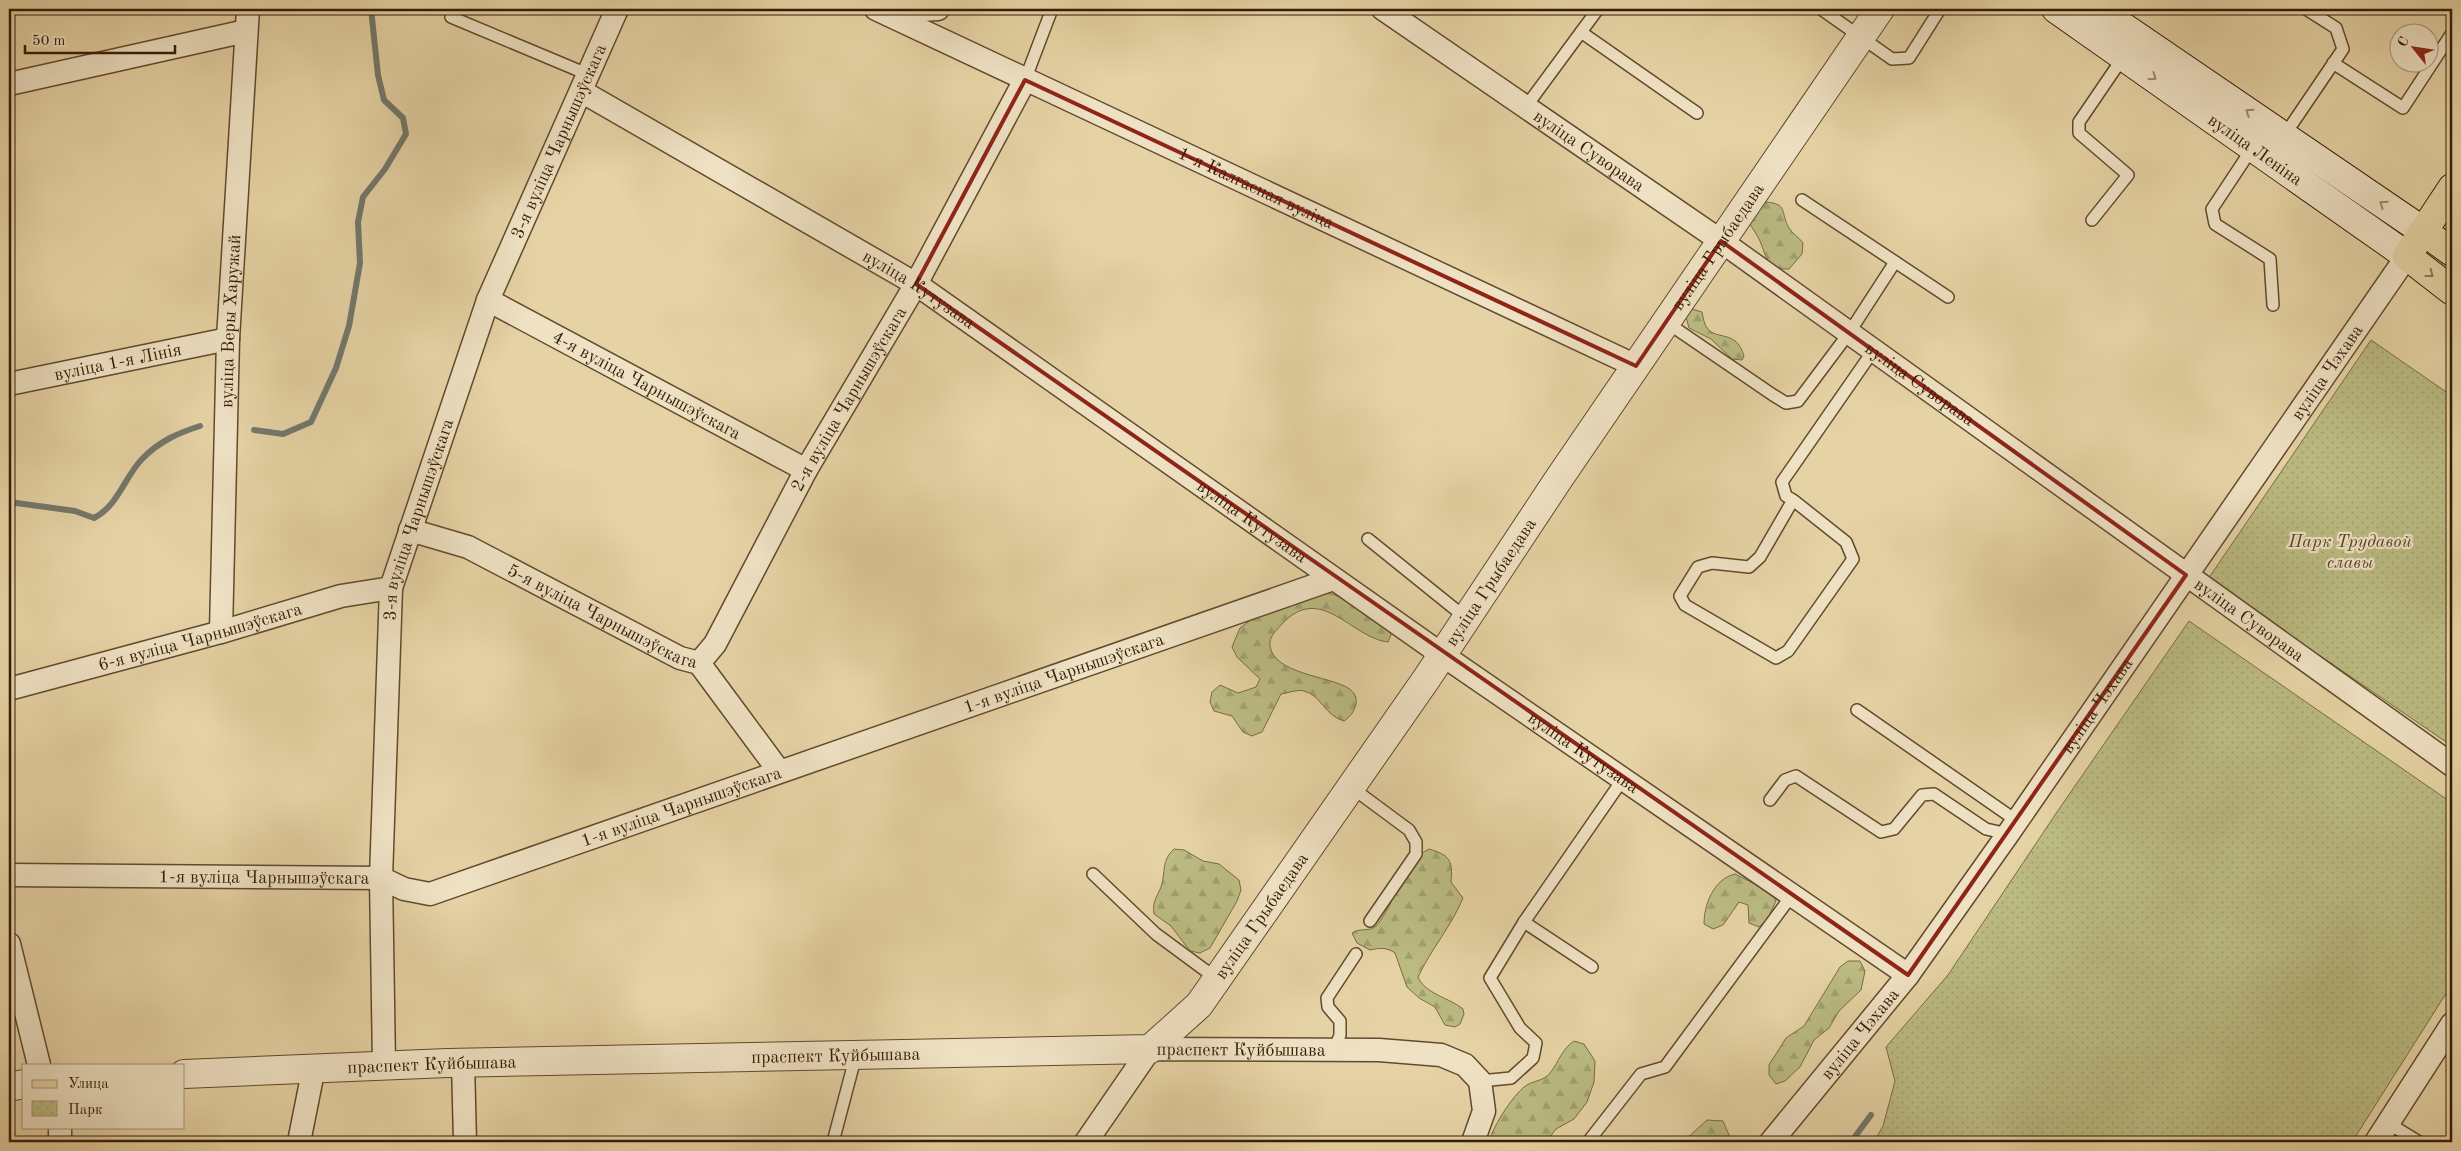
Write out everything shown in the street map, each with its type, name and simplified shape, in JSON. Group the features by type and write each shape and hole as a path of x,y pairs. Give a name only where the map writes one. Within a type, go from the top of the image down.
{"main road":[{"path":"2407,256 2452,188"},
{"name":"вуліца Леніна","path":"2423,231 2452,252"},
{"name":"вуліца Леніна","path":"2407,256 2452,291"}],"street":[{"name":"вуліца Веры Харужай","path":"220,632 228,339 248,9"},
{"name":"3-я вуліца Чарнышэўскага","path":"384,1065 381,878 391,588 488,300 617,9"},
{"path":"880,10 938,9"},
{"name":"вуліца Суворава","path":"1383,9 1721,241 2452,765"},
{"name":"вуліца Грыбаедава","path":"1086,1142 1150,1049 1199,1005 1466,618 1880,9"},
{"name":"вуліца Леніна","path":"2056,9 2407,256"},
{"name":"вуліца Леніна","path":"2097,9 2423,231"},
{"name":"1-я Калгасная вуліца","path":"880,10 1024,80 1636,366"},
{"path":"9,84 246,31"},
{"name":"2-я вуліца Чарнышэўскага","path":"699,664 715,644 806,470 916,284 1024,80"},
{"name":"вуліца Кутузава","path":"584,82 916,284 1441,654 1908,975"},
{"path":"2261,153 2284,136"},
{"name":"вуліца Чэхава","path":"1771,1142 1908,975 2407,256"},
{"name":"4-я вуліца Чарнышэўскага","path":"488,300 806,470"},
{"name":"вуліца 1-я Лінія","path":"9,384 228,339"},
{"name":"5-я вуліца Чарнышэўскага","path":"410,530 468,547 680,658 699,664 779,771"},
{"name":"1-я вуліца Чарнышэўскага","path":"9,875 381,878 404,889 430,894 1334,579"},
{"name":"6-я вуліца Чарнышэўскага","path":"9,689 220,632 341,596 391,588"},
{"path":"9,944 39,1064"},
{"path":"2376,1142 2452,1024"},
{"name":"праспект Куйбышава","path":"185,1074 314,1067 463,1063 1150,1049 1334,1050 1441,1054 1465,1065 1480,1081"},
{"path":"463,1063 465,1142"},
{"path":"300,1142 314,1067"},
{"path":"1473,1142 1484,1111 1480,1081"},
{"path":"9,1087 22,1084"},
{"path":"60,1128 60,1142"}],"lane":[{"path":"1024,80 1052,9"},
{"path":"1525,108 1598,9"},
{"path":"1822,9 1892,59 1909,58 1940,9"},
{"path":"2284,136 2343,49 2336,28 2306,9"},
{"path":"451,17 584,82"},
{"path":"1581,32 1697,113"},
{"path":"2333,63 2403,108 2452,33"},
{"path":"2092,220 2128,175 2079,133 2079,122 2124,56"},
{"path":"2261,153 2212,209 2216,224 2270,259 2273,305"},
{"path":"1802,200 1948,297"},
{"path":"1666,322 1786,403 1798,401 1849,333 1895,262"},
{"path":"1793,500 1760,557 1749,567 1712,562 1698,567 1680,596 1684,605 1776,658 1788,651 1853,560 1846,542 1793,500 1786,496 1782,482 1873,351"},
{"path":"1368,539 1466,618"},
{"path":"1857,710 2012,827"},
{"path":"1770,800 1785,780 1796,776 1881,832 1894,829 1922,796 1934,794 1986,829 2012,827"},
{"path":"1480,1081 1511,1078 1533,1058 1536,1043 1520,1028 1490,978 1524,922 1623,779"},
{"path":"1350,787 1409,830 1416,842 1416,854 1370,921"},
{"path":"1093,874 1156,934 1217,979"},
{"path":"1588,1142 1640,1074 1665,1067 1792,895"},
{"path":"1524,922 1592,967"},
{"path":"1334,1050 1340,1034 1340,1021 1328,1007 1327,998 1356,954"},
{"path":"832,1142 856,1055"},
{"path":"2388,1123 2419,1142"}],"highlighted area":[{"path":"1025,80 1636,366 1721,241 2186,575 1908,975 916,284"}],"green space":[{"path":"1764,202 1777,204 1781,207 1790,230 1803,243 1802,254 1789,269 1776,267 1769,262 1750,224"},
{"path":"1692,309 1702,312 1705,325 1711,332 1736,342 1744,356 1742,360 1732,359 1711,339 1689,328 1686,317"},
{"name":"Парк Трудавой славы","path":"2371,340 2452,396 2452,746 2208,579"},
{"path":"1313,593 1333,594 1369,612 1392,632 1388,642 1361,632 1323,610 1310,609 1296,613 1282,624 1272,636 1270,646 1274,655 1281,663 1303,673 1348,688 1355,696 1356,705 1354,710 1344,721 1332,715 1310,693 1293,691 1281,694 1262,732 1252,736 1243,732 1232,716 1214,711 1210,702 1212,692 1220,685 1238,693 1256,687 1260,679 1237,657 1232,647 1240,628 1256,616"},
{"path":"2189,621 2452,803 2452,984 2352,1142 1874,1142 1883,1126 1895,1081 1886,1047 1948,975 2057,812"},
{"path":"1174,849 1184,850 1203,861 1219,864 1239,880 1241,890 1237,901 1210,948 1200,953 1190,951 1171,926 1154,914 1154,903 1161,887 1165,862"},
{"path":"1429,849 1442,854 1449,860 1451,882 1463,898 1453,919 1418,977 1426,988 1463,1009 1464,1014 1460,1024 1455,1027 1445,1025 1435,1007 1419,998 1407,987 1395,953 1383,948 1370,950 1357,943 1352,933 1358,930 1371,929 1377,925 1406,873 1420,855"},
{"path":"1735,874 1771,892 1776,901 1767,920 1759,927 1749,923 1748,905 1739,902 1723,925 1713,929 1704,924 1708,901 1721,881"},
{"path":"1848,961 1860,961 1865,971 1861,990 1839,1011 1829,1028 1814,1040 1800,1067 1785,1081 1776,1084 1769,1075 1769,1065 1786,1038 1804,1026 1840,967"},
{"path":"1574,1041 1584,1044 1595,1061 1594,1082 1587,1102 1574,1119 1556,1129 1546,1142 1494,1142 1491,1136 1493,1130 1515,1096 1527,1085 1548,1075 1564,1051"},
{"path":"1707,1120 1723,1121 1732,1142 1683,1142"}],"waterway":[{"path":"254,430 283,434 311,422 336,368 349,326 360,263 358,222 363,197 385,169 406,134 403,118 384,100 378,75 371,9"},
{"path":"9,502 75,511 94,518 110,506 136,466 149,452 170,438 200,426"},
{"path":"1851,1142 1871,1115"}]}
